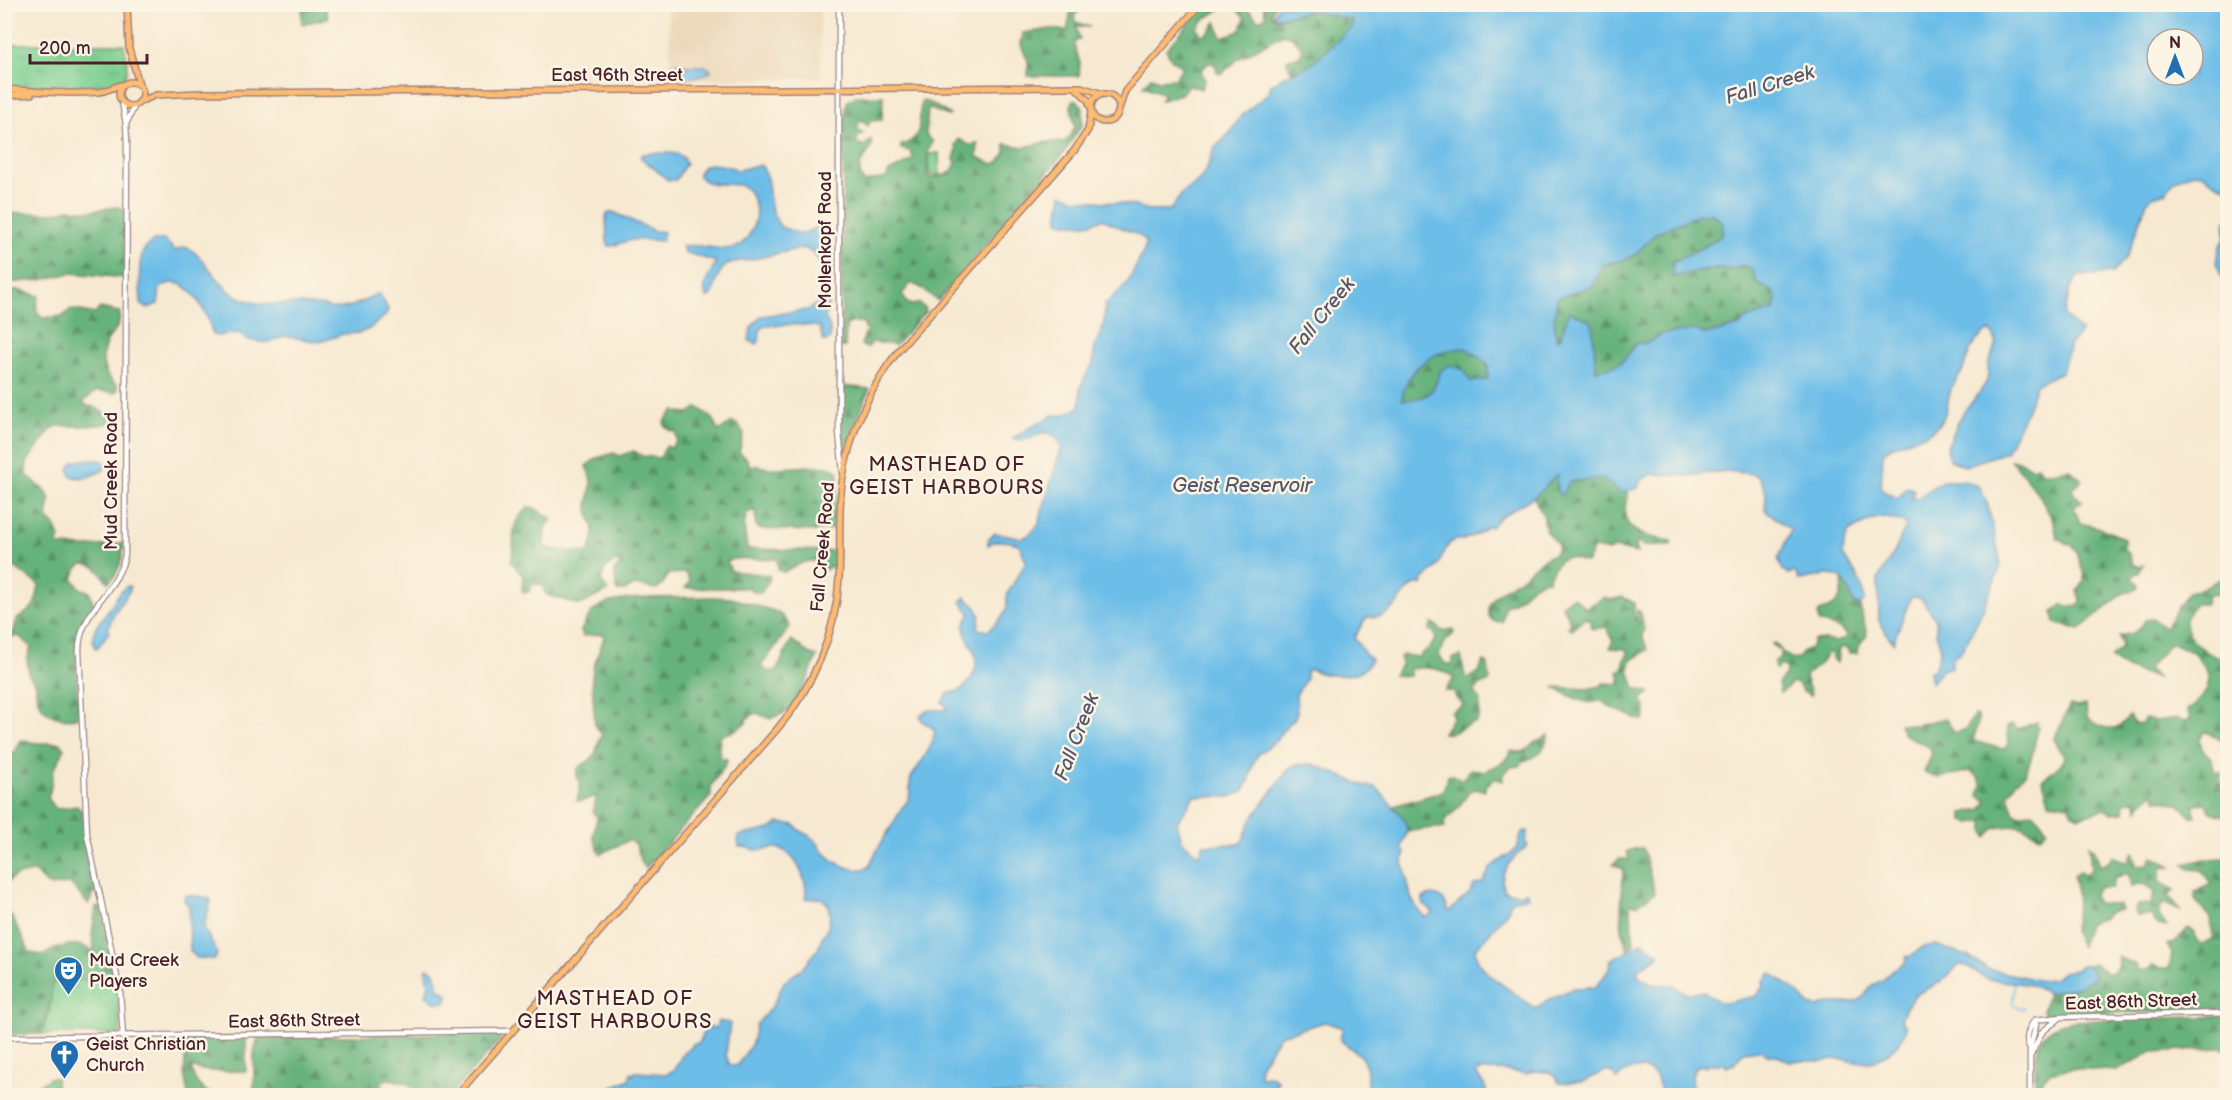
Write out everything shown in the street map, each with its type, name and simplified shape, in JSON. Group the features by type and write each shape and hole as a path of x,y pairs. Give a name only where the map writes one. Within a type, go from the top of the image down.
{"main road":[{"path":"106,91 126,105 137,104 143,97 133,68 128,40 128,4"},
{"path":"1088,130 1113,119 1118,112 1125,91 1200,4"},
{"path":"120,100 118,93 133,68"},
{"path":"4,96 106,91 132,81 140,86"},
{"name":"East 96th Street","path":"140,86 156,95"},
{"name":"East 96th Street","path":"137,104 156,95 192,93 1081,87 1106,94"},
{"path":"1077,88 1086,98 1099,121 1108,122"},
{"path":"4,89 39,93"},
{"path":"1091,109 1094,99 1106,94 1125,91"},
{"path":"1106,94 1118,102 1118,112"},
{"name":"Fall Creek Road","path":"456,1095 782,724 804,693 821,657 836,609 844,475 866,402 890,361 1074,151 1088,130 1091,109"}],"street":[{"name":"Mollenkopf Road","path":"839,4 838,433 844,475"},
{"name":"Mud Creek Road","path":"120,100 126,124 125,555 115,579 83,626 79,643 87,834 120,991 123,1037"},
{"name":"Mud Creek Road","path":"126,124 137,104"},
{"name":"East 86th Street","path":"2030,1057 2035,1020 2062,1017 2228,1013"},
{"path":"2030,1095 2030,1057 2042,1032 2062,1017"},
{"name":"East 86th Street","path":"4,1037 512,1031"}],"shaded area":[{"path":"668,5 833,5 820,6 821,78 671,80"}],"green space":[{"path":"1263,4 1275,5 1271,13 1274,18 1313,11 1353,20 1352,27 1315,62 1298,71 1291,71 1287,62 1288,59 1301,56 1302,48 1292,37 1283,34 1238,59 1221,74 1210,62 1201,70 1205,80 1201,89 1189,85 1181,94 1160,101 1164,94 1143,86 1151,77 1159,80 1175,79 1182,66 1172,60 1166,49 1205,5 1223,5 1197,28 1202,36 1209,32 1216,22 1222,37 1240,31 1245,18 1238,11 1239,7 1244,5 1258,20 1266,17"},
{"path":"302,5 325,5 328,18 302,24"},
{"path":"1072,5 1081,5 1080,10 1074,16 1076,22 1090,27 1076,26 1080,40 1074,44 1080,63 1079,76 1028,76 1028,61 1021,45 1023,33 1051,29 1067,31"},
{"path":"5,44 124,44 127,65 125,77 118,82 88,87 5,87"},
{"path":"856,96 883,96 882,120 870,121 868,126 862,120 858,123 858,131 864,133 855,142 864,146 871,139 872,146 860,165 860,176 864,182 886,178 889,172 913,160 911,151 901,149 901,145 909,142 917,133 922,101 931,103 950,115 928,108 926,135 933,142 928,151 927,175 931,178 951,172 956,161 954,159 957,149 955,145 959,139 969,145 978,144 977,157 993,164 999,162 1005,153 1005,144 1024,147 1046,142 1064,142 1070,137 1075,127 1071,107 1073,100 1077,100 1083,108 1082,125 1064,153 938,301 911,283 902,294 907,303 912,305 918,303 926,311 896,345 873,342 867,348 861,345 866,331 863,322 850,323 846,326 845,347 841,347 844,120 847,102"},
{"path":"939,153 940,175 929,175 929,154"},
{"path":"117,207 124,209 125,278 71,273 41,280 5,283 5,213 55,213 69,209 89,211"},
{"path":"1712,213 1723,223 1722,235 1673,262 1672,277 1707,270 1753,269 1757,283 1773,292 1776,299 1774,310 1749,318 1739,326 1713,333 1662,334 1650,342 1635,344 1619,363 1596,370 1592,322 1569,312 1560,339 1556,339 1554,320 1557,298 1593,286 1602,265 1636,254 1656,233 1700,214"},
{"path":"19,290 39,296 36,309 42,318 63,316 71,309 95,314 100,308 120,312 118,326 107,342 103,354 108,377 118,389 115,393 97,391 84,401 85,405 96,408 110,417 115,412 118,413 119,419 97,425 56,426 48,433 27,462 26,474 47,493 50,500 47,518 56,527 60,538 59,546 89,547 124,543 120,565 108,583 96,568 83,564 77,568 73,579 80,588 90,592 94,605 78,629 76,650 79,717 70,719 54,716 42,707 38,701 36,684 29,675 27,660 31,647 19,636 12,637 17,619 33,606 39,585 14,567 5,566 5,291"},
{"path":"1466,348 1488,364 1488,379 1471,382 1441,370 1435,385 1428,394 1418,399 1402,401 1404,384 1432,355 1450,349"},
{"path":"840,386 870,389 845,450 842,449 841,443"},
{"path":"698,407 714,420 717,430 723,429 732,422 739,426 744,433 739,452 748,460 749,465 772,468 826,467 838,471 837,528 816,531 759,529 756,525 755,510 747,513 744,525 747,549 837,551 836,567 829,567 825,570 820,564 809,561 783,572 778,570 777,559 734,559 727,561 731,571 769,575 770,579 761,593 751,591 749,586 746,588 685,588 690,582 686,573 669,574 662,585 656,589 635,585 624,591 617,591 614,570 619,567 620,563 615,562 605,569 601,581 608,591 580,605 546,595 541,584 531,585 530,591 525,593 522,590 523,576 511,561 515,527 522,514 529,507 552,519 545,528 544,547 587,554 594,532 588,511 591,484 586,466 597,458 614,453 619,456 634,451 642,456 660,458 666,446 671,448 677,440 675,431 671,431 664,422 674,410 689,413"},
{"path":"2011,460 2021,461 2031,468 2037,466 2044,473 2069,469 2082,480 2072,489 2082,501 2074,508 2080,523 2124,538 2124,550 2128,552 2133,565 2143,565 2139,573 2132,577 2138,586 2137,589 2122,594 2080,630 2055,623 2053,612 2063,604 2072,607 2078,606 2080,602 2078,591 2084,582 2084,576 2077,552 2073,546 2057,538 2054,523 2040,496"},
{"path":"1558,473 1557,489 1570,482 1601,478 1622,493 1628,490 1625,512 1629,525 1639,533 1671,541 1671,546 1643,546 1638,542 1635,546 1637,553 1615,548 1609,551 1594,548 1587,562 1564,558 1554,568 1548,580 1536,584 1511,604 1505,606 1502,622 1493,621 1489,616 1489,607 1496,596 1542,560 1554,554 1557,549 1558,545 1545,530 1547,525 1544,525 1544,517 1533,496"},
{"path":"2227,576 2227,615 2218,594 2208,595 2206,604 2195,604 2186,621 2189,634 2199,646 2224,660 2227,655 2227,737 2224,742 2204,731 2200,740 2202,749 2211,758 2215,773 2220,772 2222,775 2217,785 2227,779 2227,817 2211,812 2205,803 2193,805 2196,816 2191,816 2179,804 2156,799 2153,792 2138,810 2135,799 2123,803 2124,812 2110,813 2105,809 2079,817 2073,814 2069,805 2049,802 2043,780 2065,758 2054,739 2070,705 2077,707 2086,705 2087,718 2098,725 2109,728 2119,726 2129,716 2134,724 2142,723 2145,718 2157,721 2177,718 2184,721 2191,719 2187,710 2207,690 2208,682 2205,668 2193,652 2170,644 2148,668 2157,678 2126,668 2110,658 2122,647 2119,636 2135,632 2145,620 2153,619 2165,628 2188,592 2198,590"},
{"path":"1843,579 1849,586 1854,603 1860,606 1867,635 1858,646 1857,653 1849,653 1848,649 1842,647 1839,649 1837,663 1831,653 1827,653 1820,664 1805,676 1811,696 1802,691 1798,684 1793,683 1780,693 1778,684 1786,673 1786,668 1782,665 1775,669 1774,662 1781,657 1780,651 1772,644 1775,643 1784,654 1795,660 1803,651 1811,648 1814,640 1834,642 1847,636 1840,629 1819,622 1818,614 1833,606 1839,599"},
{"path":"1574,597 1586,608 1604,597 1610,600 1623,597 1634,603 1636,621 1637,610 1641,613 1644,630 1642,636 1648,650 1631,660 1629,670 1635,688 1650,692 1641,700 1646,709 1644,720 1635,719 1615,710 1601,700 1583,701 1554,687 1587,689 1601,686 1603,683 1621,684 1618,671 1623,669 1625,658 1629,653 1625,649 1610,648 1613,639 1606,627 1593,629 1590,626 1592,621 1586,618 1572,629 1568,627 1570,624 1567,613 1562,606 1565,601"},
{"path":"635,598 731,598 774,611 785,619 790,627 761,666 767,671 776,671 792,640 808,653 817,656 800,693 787,712 770,719 756,713 732,732 721,735 720,758 727,759 727,762 711,786 711,796 646,868 641,863 636,844 629,840 600,854 593,836 597,818 593,811 597,796 577,801 581,782 577,779 577,774 579,767 595,755 602,735 595,725 592,679 604,637 602,634 583,636 581,631 592,613 607,603"},
{"path":"1432,623 1442,631 1452,629 1454,633 1443,644 1439,656 1446,664 1451,665 1453,658 1461,656 1467,679 1479,672 1483,661 1488,665 1490,681 1480,685 1474,692 1480,699 1479,717 1476,723 1448,733 1443,733 1453,717 1451,712 1464,705 1456,698 1454,691 1445,691 1454,678 1439,670 1428,668 1410,669 1410,676 1393,675 1402,664 1400,657 1404,655 1419,657 1429,649 1436,639 1434,632 1429,630"},
{"path":"1974,715 1978,716 1978,723 1973,741 2003,749 2009,744 2007,726 2012,724 2018,729 2037,722 2032,756 2025,774 2016,782 2008,795 2014,813 2020,815 2033,812 2047,829 2040,836 2019,825 1995,828 1987,837 1984,821 1970,823 1963,821 1963,813 1982,809 1987,801 1979,796 1982,785 1978,777 1970,771 1939,778 1924,772 1932,753 1928,746 1903,734 1899,724 1916,725 1945,718 1955,733 1966,729"},
{"path":"1549,734 1540,752 1523,761 1520,766 1511,767 1503,775 1503,781 1494,778 1485,787 1485,791 1478,789 1469,791 1461,804 1444,822 1445,828 1407,832 1407,827 1394,806 1440,792 1444,789 1448,776 1453,775 1462,780 1471,769 1484,772 1504,762 1511,751 1523,752"},
{"path":"22,740 36,743 60,743 64,748 54,769 48,798 56,809 77,806 83,812 86,846 96,891 88,904 71,884 49,886 34,872 12,878 5,890 5,747 15,754"},
{"path":"2089,845 2095,850 2100,866 2107,863 2113,856 2127,863 2133,852 2137,866 2148,865 2152,856 2171,866 2161,867 2160,882 2174,890 2168,896 2181,911 2163,903 2158,914 2167,927 2157,925 2151,915 2136,916 2134,911 2138,905 2151,904 2154,893 2144,885 2131,886 2128,873 2114,878 2112,888 2098,888 2093,895 2097,903 2119,905 2121,910 2111,911 2103,919 2088,924 2081,946 2073,931 2077,903 2073,875 2079,871 2085,874 2091,870"},
{"path":"1643,848 1655,893 1637,905 1630,904 1634,944 1628,950 1621,920 1623,869 1613,864 1619,859 1630,859 1626,852"},
{"path":"2227,858 2227,1010 2044,1014 2048,992 2057,989 2072,989 2094,977 2088,965 2094,963 2108,974 2115,971 2119,965 2117,957 2135,964 2139,970 2147,970 2153,965 2160,969 2169,969 2172,953 2167,945 2175,943 2188,928 2194,933 2199,943 2203,944 2213,938 2211,918 2195,900 2195,892 2211,884 2202,870 2189,869 2184,864 2205,859"},
{"path":"96,907 101,908 116,981 57,979 41,1034 5,1034 5,915 11,915 30,953 44,955 68,945 80,946 92,951"},
{"path":"57,979 116,981 121,1034 41,1034 50,1009 52,984"},
{"path":"2227,1016 2227,1050 2219,1048 2151,1052 2117,1071 2071,1068 2049,1073 2037,1087 2034,1095 2038,1047 2049,1030 2059,1025 2073,1021"},
{"path":"499,1034 501,1039 450,1095 422,1095 405,1082 388,1079 379,1082 395,1095 387,1095 376,1087 374,1092 376,1095 254,1096 254,1052 258,1038"},
{"path":"246,1037 246,1071 211,1071 191,1067 199,1086 217,1095 188,1095 184,1073 187,1038"},
{"path":"5,1041 7,1041 8,1095 5,1095"},
{"path":"49,1078 56,1078 56,1095 37,1095 39,1084"}],"water":[{"name":"Geist Reservoir","path":"1279,5 2227,5 2227,188 2202,174 2193,173 2175,180 2166,192 2156,195 2147,202 2127,257 2112,273 2078,276 2070,289 2064,315 2082,332 2070,344 2062,372 2036,384 2028,409 2006,452 1965,466 1949,460 1947,444 1962,415 1987,380 1989,361 1996,344 1991,332 1988,331 1972,348 1962,372 1951,389 1944,416 1936,428 1929,433 1890,447 1883,453 1881,488 1886,493 1898,498 1908,487 1914,490 1912,498 1916,499 1942,481 1964,481 1980,487 1988,506 2001,565 1967,641 1960,653 1952,657 1952,667 1942,670 1931,683 1929,672 1934,670 1941,649 1936,633 1936,620 1921,598 1911,597 1893,643 1879,621 1878,579 1895,551 1906,526 1905,523 1884,517 1874,519 1848,533 1843,556 1858,577 1862,588 1864,601 1860,606 1854,603 1845,583 1834,575 1799,580 1795,572 1788,574 1783,570 1778,559 1791,530 1765,510 1766,493 1761,480 1754,474 1725,471 1688,476 1651,474 1640,481 1638,488 1622,493 1601,478 1570,482 1560,496 1557,489 1557,474 1538,494 1499,518 1491,527 1449,544 1440,562 1422,580 1421,585 1419,583 1413,586 1387,613 1379,617 1366,618 1354,638 1371,659 1361,671 1335,675 1311,669 1306,671 1306,679 1296,695 1295,718 1276,741 1258,755 1243,792 1229,797 1193,796 1177,822 1182,841 1197,854 1201,854 1203,845 1239,844 1251,820 1287,771 1295,765 1312,764 1365,786 1376,787 1405,820 1407,832 1402,847 1405,853 1403,861 1411,898 1425,917 1431,915 1433,911 1423,905 1423,898 1432,895 1439,897 1451,911 1470,893 1474,885 1483,882 1491,867 1517,849 1522,832 1528,831 1525,843 1528,845 1508,865 1502,884 1504,891 1518,894 1527,892 1528,897 1511,901 1508,911 1475,950 1478,961 1488,974 1536,1009 1546,1001 1574,988 1596,987 1608,971 1611,959 1643,942 1659,953 1659,956 1639,968 1637,974 1653,985 1671,985 1687,993 1703,992 1725,1003 1756,996 1771,973 1796,991 1809,1005 1818,1007 1829,1003 1858,1001 1872,985 1883,980 1892,970 1905,963 1907,956 1909,957 1923,947 1936,945 1967,956 1987,969 2039,980 2054,979 2062,972 2076,970 2081,965 2088,965 2095,977 2079,986 2047,993 2032,985 1987,979 1967,966 1959,965 1941,982 1915,995 1901,1019 1906,1027 1902,1038 1893,1048 1876,1060 1863,1063 1837,1059 1789,1062 1777,1055 1767,1055 1761,1050 1744,1052 1734,1064 1726,1067 1725,1064 1707,1064 1706,1067 1702,1065 1696,1067 1692,1075 1693,1095 1659,1095 1660,1087 1656,1076 1647,1070 1636,1069 1626,1072 1618,1079 1613,1073 1605,1071 1583,1082 1559,1083 1556,1076 1550,1072 1533,1071 1526,1074 1501,1070 1478,1071 1476,1074 1488,1095 1370,1095 1364,1062 1340,1039 1343,1028 1325,1022 1280,1035 1260,1066 1260,1077 1272,1076 1278,1081 1269,1095 609,1095 609,1089 629,1079 631,1073 633,1075 635,1072 666,1074 674,1070 684,1052 693,1044 699,1043 706,1026 716,1028 718,1021 730,1023 726,1054 729,1064 738,1065 752,1043 756,1025 773,1005 784,982 804,967 818,949 828,928 830,917 828,904 821,898 805,899 803,876 790,855 777,848 760,850 739,847 738,836 771,829 779,823 795,825 815,840 826,855 837,863 857,869 869,867 907,802 911,778 933,741 934,729 922,721 920,716 929,711 947,710 946,705 942,702 949,693 966,685 974,673 975,654 965,629 971,614 961,602 966,597 970,603 973,603 980,615 978,629 988,631 1005,612 1008,593 1026,561 1019,544 999,541 988,545 988,540 995,533 1022,538 1029,535 1038,525 1061,449 1057,438 1047,432 1021,441 1013,438 1052,415 1063,415 1079,408 1080,387 1093,363 1095,346 1104,325 1105,305 1128,282 1146,243 1138,235 1102,219 1080,224 1058,221 1062,194 1077,199 1125,204 1152,211 1171,209 1183,192 1197,183 1206,171 1214,149 1230,133 1240,117 1269,92 1271,85 1312,64 1352,27 1353,20 1313,11 1277,17 1273,15","holes":["1712,213 1723,223 1722,235 1673,262 1672,277 1708,269 1732,269 1744,266 1753,269 1757,283 1773,292 1776,299 1774,310 1748,318 1739,326 1713,333 1703,334 1696,330 1662,334 1650,342 1635,344 1620,363 1596,370 1592,322 1569,311 1560,339 1556,339 1554,320 1557,298 1593,286 1602,265 1636,254 1656,233 1700,214","1466,348 1488,364 1488,379 1471,382 1464,370 1450,365 1441,370 1432,390 1424,397 1402,400 1409,379 1423,362 1443,352"]},
{"path":"677,63 687,66 705,66 711,70 699,77 678,78 673,65"},
{"path":"672,153 684,159 686,163 676,180 668,180 640,157 643,154"},
{"path":"710,164 737,170 761,165 767,179 772,210 781,227 805,233 824,224 825,270 822,269 816,257 805,248 736,262 724,267 713,294 706,298 704,286 716,262 684,252 682,246 726,249 735,247 743,243 750,234 756,215 754,201 743,186 711,183 701,178 698,173 704,166"},
{"path":"613,212 654,231 664,232 662,241 636,240 609,246 606,216"},
{"path":"2227,219 2227,289 2216,263 2220,247 2226,237 2224,227"},
{"path":"165,240 175,251 184,247 190,249 227,289 251,302 342,308 353,306 380,294 388,309 386,315 369,329 360,333 343,334 320,342 285,336 269,342 261,342 245,339 239,333 217,336 213,334 195,296 179,284 170,283 160,288 158,304 148,308 141,305 141,257 144,249 150,243"},
{"path":"827,297 829,301 825,317 830,328 830,339 827,341 823,341 820,327 792,324 763,326 759,342 756,344 749,341 751,328 761,316 808,310"},
{"path":"90,459 104,461 106,464 104,470 84,478 71,476 69,469 73,462"},
{"path":"127,586 130,590 113,615 109,632 95,648 93,637 96,627"},
{"path":"185,895 205,897 211,900 204,927 217,954 215,959 197,958 190,951 189,906 184,900"},
{"path":"428,968 435,972 439,989 448,994 447,1002 436,1003 426,996 429,984 426,970"}],"waterway":[{"path":"2014,984 2013,1003 2024,1009"}],"place":[{"name":"Mud Creek Players","path":"68,996"},
{"name":"Geist Christian Church","path":"65,1080"}],"district":[{"name":"MASTHEAD OF GEIST HARBOURS","path":"947,476"},
{"name":"MASTHEAD OF GEIST HARBOURS","path":"615,1010"}],"water label":[{"name":"Fall Creek","path":"1770,85"},
{"name":"Fall Creek","path":"1322,316"},
{"name":"Fall Creek","path":"1077,737"}]}
